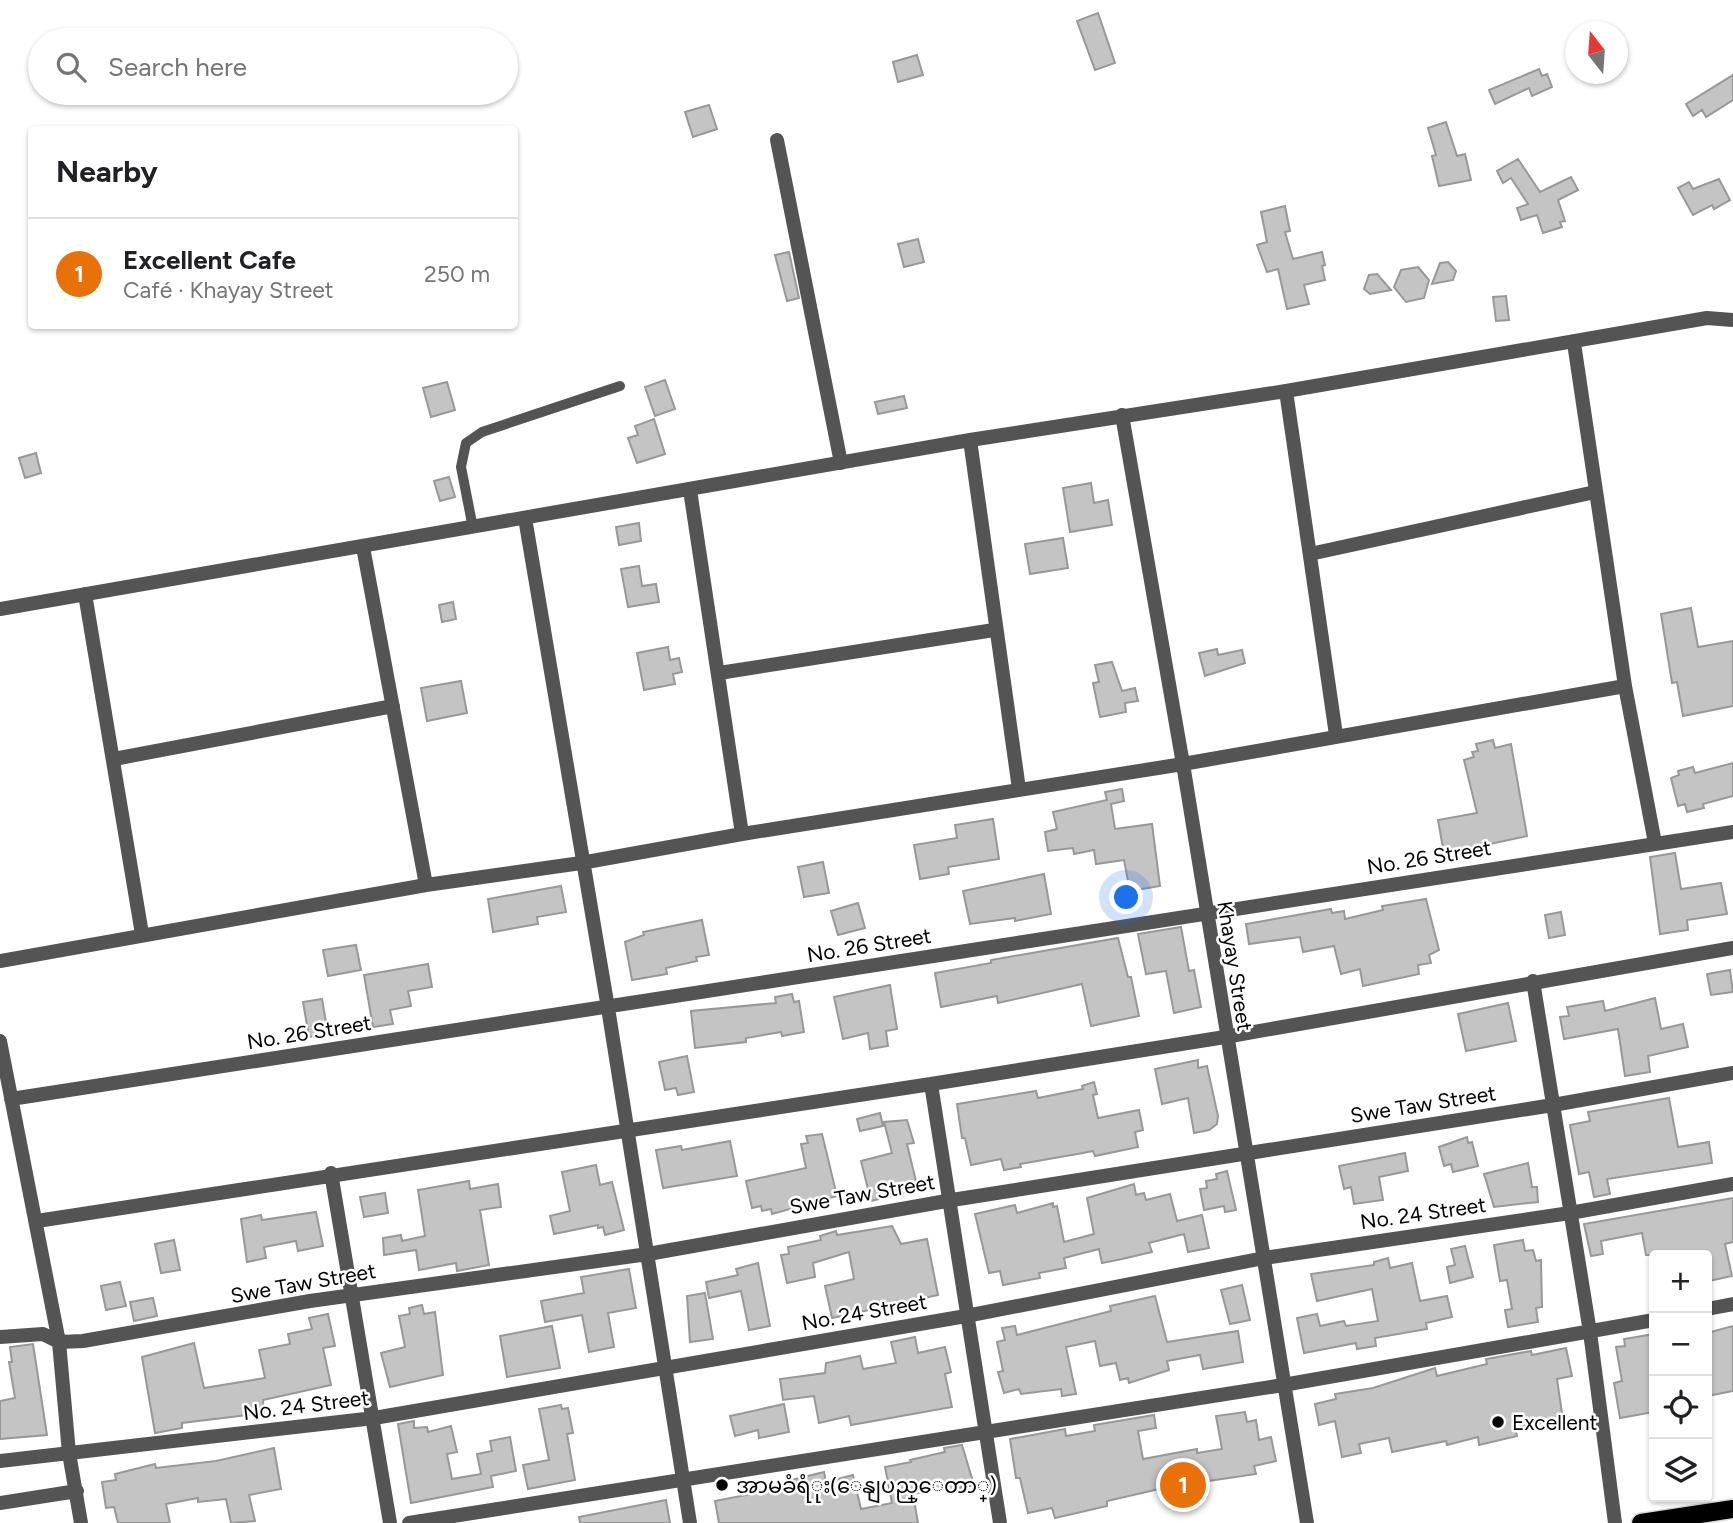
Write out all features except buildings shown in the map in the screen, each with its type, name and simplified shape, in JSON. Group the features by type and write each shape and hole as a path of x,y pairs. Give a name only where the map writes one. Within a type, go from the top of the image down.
{"main road":[{"path":"1640,1523 1733,1509"}],"street":[{"path":"777,139 841,463"},
{"path":"0,609 970,440 1286,391 1707,318 1733,320"},
{"path":"1574,343 1625,686 1655,844"},
{"path":"1286,391 1336,735"},
{"name":"Khayay Street","path":"1122,415 1183,764 1205,914 1306,1523"},
{"path":"970,440 1019,789"},
{"path":"690,490 742,834"},
{"path":"1310,554 1595,492"},
{"path":"525,519 581,863 608,1008 690,1523"},
{"path":"363,547 426,885"},
{"path":"85,594 142,934"},
{"path":"719,673 995,629"},
{"path":"0,961 426,885 581,863 742,834 1183,764 1625,686"},
{"path":"114,759 393,706"},
{"name":"No. 26 Street","path":"11,1099 1733,832"},
{"path":"37,1221 331,1173 628,1133 1225,1037 1733,948"},
{"path":"1533,981 1590,1332 1615,1523"},
{"path":"0,1041 59,1342 69,1453 81,1523"},
{"name":"Swe Taw Street","path":"0,1337 43,1334 59,1342 83,1341 352,1295 648,1254 951,1200 1553,1105 1733,1073"},
{"path":"932,1084 1000,1523"},
{"path":"331,1173 390,1523"},
{"name":"No. 24 Street","path":"0,1461 374,1418 966,1315 1264,1258 1570,1213 1733,1184"},
{"path":"1712,1308 1733,1304"},
{"path":"409,1523 683,1482 985,1430 1283,1385 1649,1321"},
{"path":"0,1503 76,1491"}],"lane":[{"path":"473,528 461,467 466,443 474,435 621,386"}],"place":[{"name":"Excellent","path":"1498,1422"},
{"name":"အာမခံရံုး(ေနျပည္ေတာ္)","path":"722,1485"},
{"name":"Excellent Cafe","path":"1183,1485"}]}
